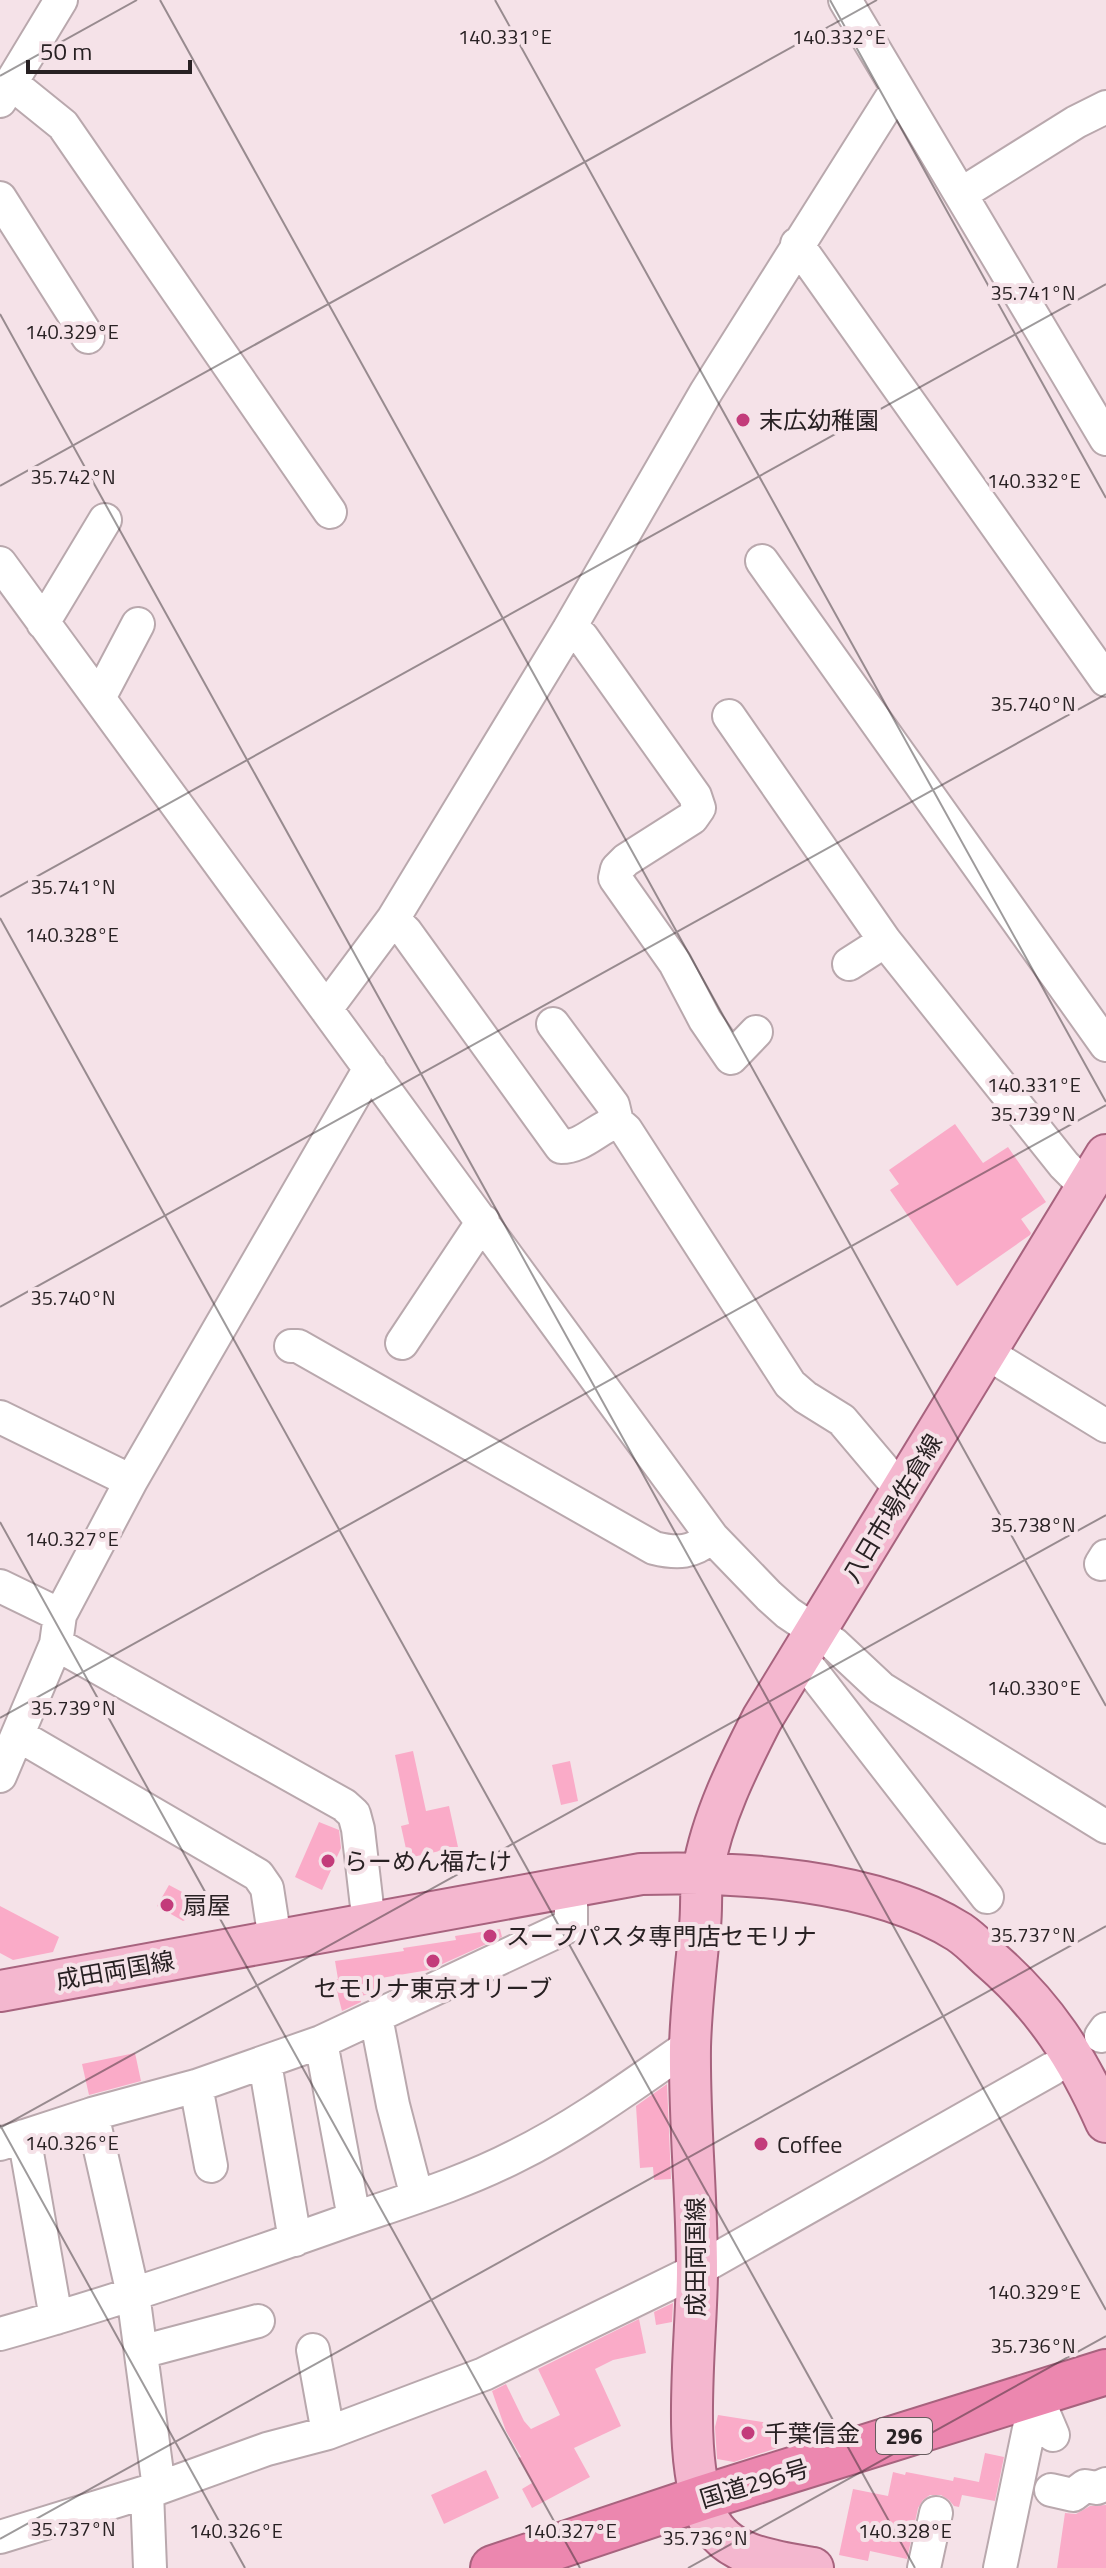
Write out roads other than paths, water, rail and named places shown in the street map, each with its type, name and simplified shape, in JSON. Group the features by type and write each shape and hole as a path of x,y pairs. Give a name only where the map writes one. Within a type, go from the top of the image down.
{"highway":[{"name":"国道296号","path":"493,2568 702,2498 1106,2372"}],"main road":[{"name":"八日市場佐倉線","path":"703,1872 714,1830 738,1765 762,1719 1096,1171"},
{"name":"成田両国線","path":"703,1872 690,2045 697,2270 695,2469 709,2519 722,2539 736,2549 770,2560 813,2568"},
{"name":"成田両国線","path":"0,1991 641,1874 703,1872 822,1884 899,1903 960,1933 1014,1981 1064,2039 1106,2122"}],"street":[{"path":"61,0 6,92 63,125 330,512"},
{"path":"845,0 1106,439"},
{"path":"326,1009 393,919 569,629 706,392 897,89"},
{"path":"961,194 1076,122 1106,107"},
{"path":"0,198 88,337"},
{"path":"797,244 1106,680"},
{"path":"43,623 105,520"},
{"path":"762,561 1106,1045"},
{"path":"0,563 712,1537 778,1604 817,1630 881,1688 1106,1827"},
{"path":"99,698 138,624"},
{"path":"569,629 582,637 695,796 699,808 692,818 626,860 617,869 615,878 675,963 705,1020 731,1058 756,1032"},
{"path":"729,716 885,941 1064,1165 1096,1171"},
{"path":"393,919 406,932 561,1147 574,1147 604,1126 617,1122"},
{"path":"849,964 885,941"},
{"path":"553,1024 613,1105 617,1122 626,1130 790,1384 842,1420 902,1491"},
{"path":"0,1776 58,1630 131,1481 370,1068"},
{"path":"402,1343 483,1221"},
{"path":"291,1346 298,1346 654,1548 683,1553 712,1537"},
{"path":"987,1353 1106,1426"},
{"path":"0,1417 131,1481"},
{"path":"0,1586 58,1630 354,1814 369,1924"},
{"path":"811,1670 987,1897"},
{"path":"18,1735 258,1875 267,1888 275,1940"},
{"path":"56,2318 12,2140 265,2063 376,2017 571,1925 571,1885"},
{"path":"376,2017 393,2105 417,2197"},
{"path":"321,2042 354,2218"},
{"path":"0,2334 295,2240 417,2197 516,2157 599,2107 690,2045"},
{"path":"265,2063 295,2240"},
{"path":"0,2537 153,2490 267,2449 328,2433 484,2374 697,2270 1052,2069"},
{"path":"196,2086 211,2166"},
{"path":"92,2114 133,2294 141,2352 153,2490 150,2568"},
{"path":"141,2352 258,2321"},
{"path":"313,2350 328,2433"},
{"path":"1036,2395 1053,2435"},
{"path":"1000,2568 1036,2395"},
{"path":"1051,2490 1073,2495 1085,2486 1097,2488 1106,2484"},
{"path":"924,2568 936,2513"}],"place":[{"name":"末広幼稚園","path":"743,420"},
{"name":"らーめん福たけ","path":"328,1861"},
{"name":"扇屋","path":"167,1905"},
{"name":"スープパスタ専門店セモリナ","path":"490,1936"},
{"name":"セモリナ東京オリーブ","path":"433,1961"},
{"name":"Coffee","path":"761,2144"},
{"name":"千葉信金","path":"748,2433"}]}
